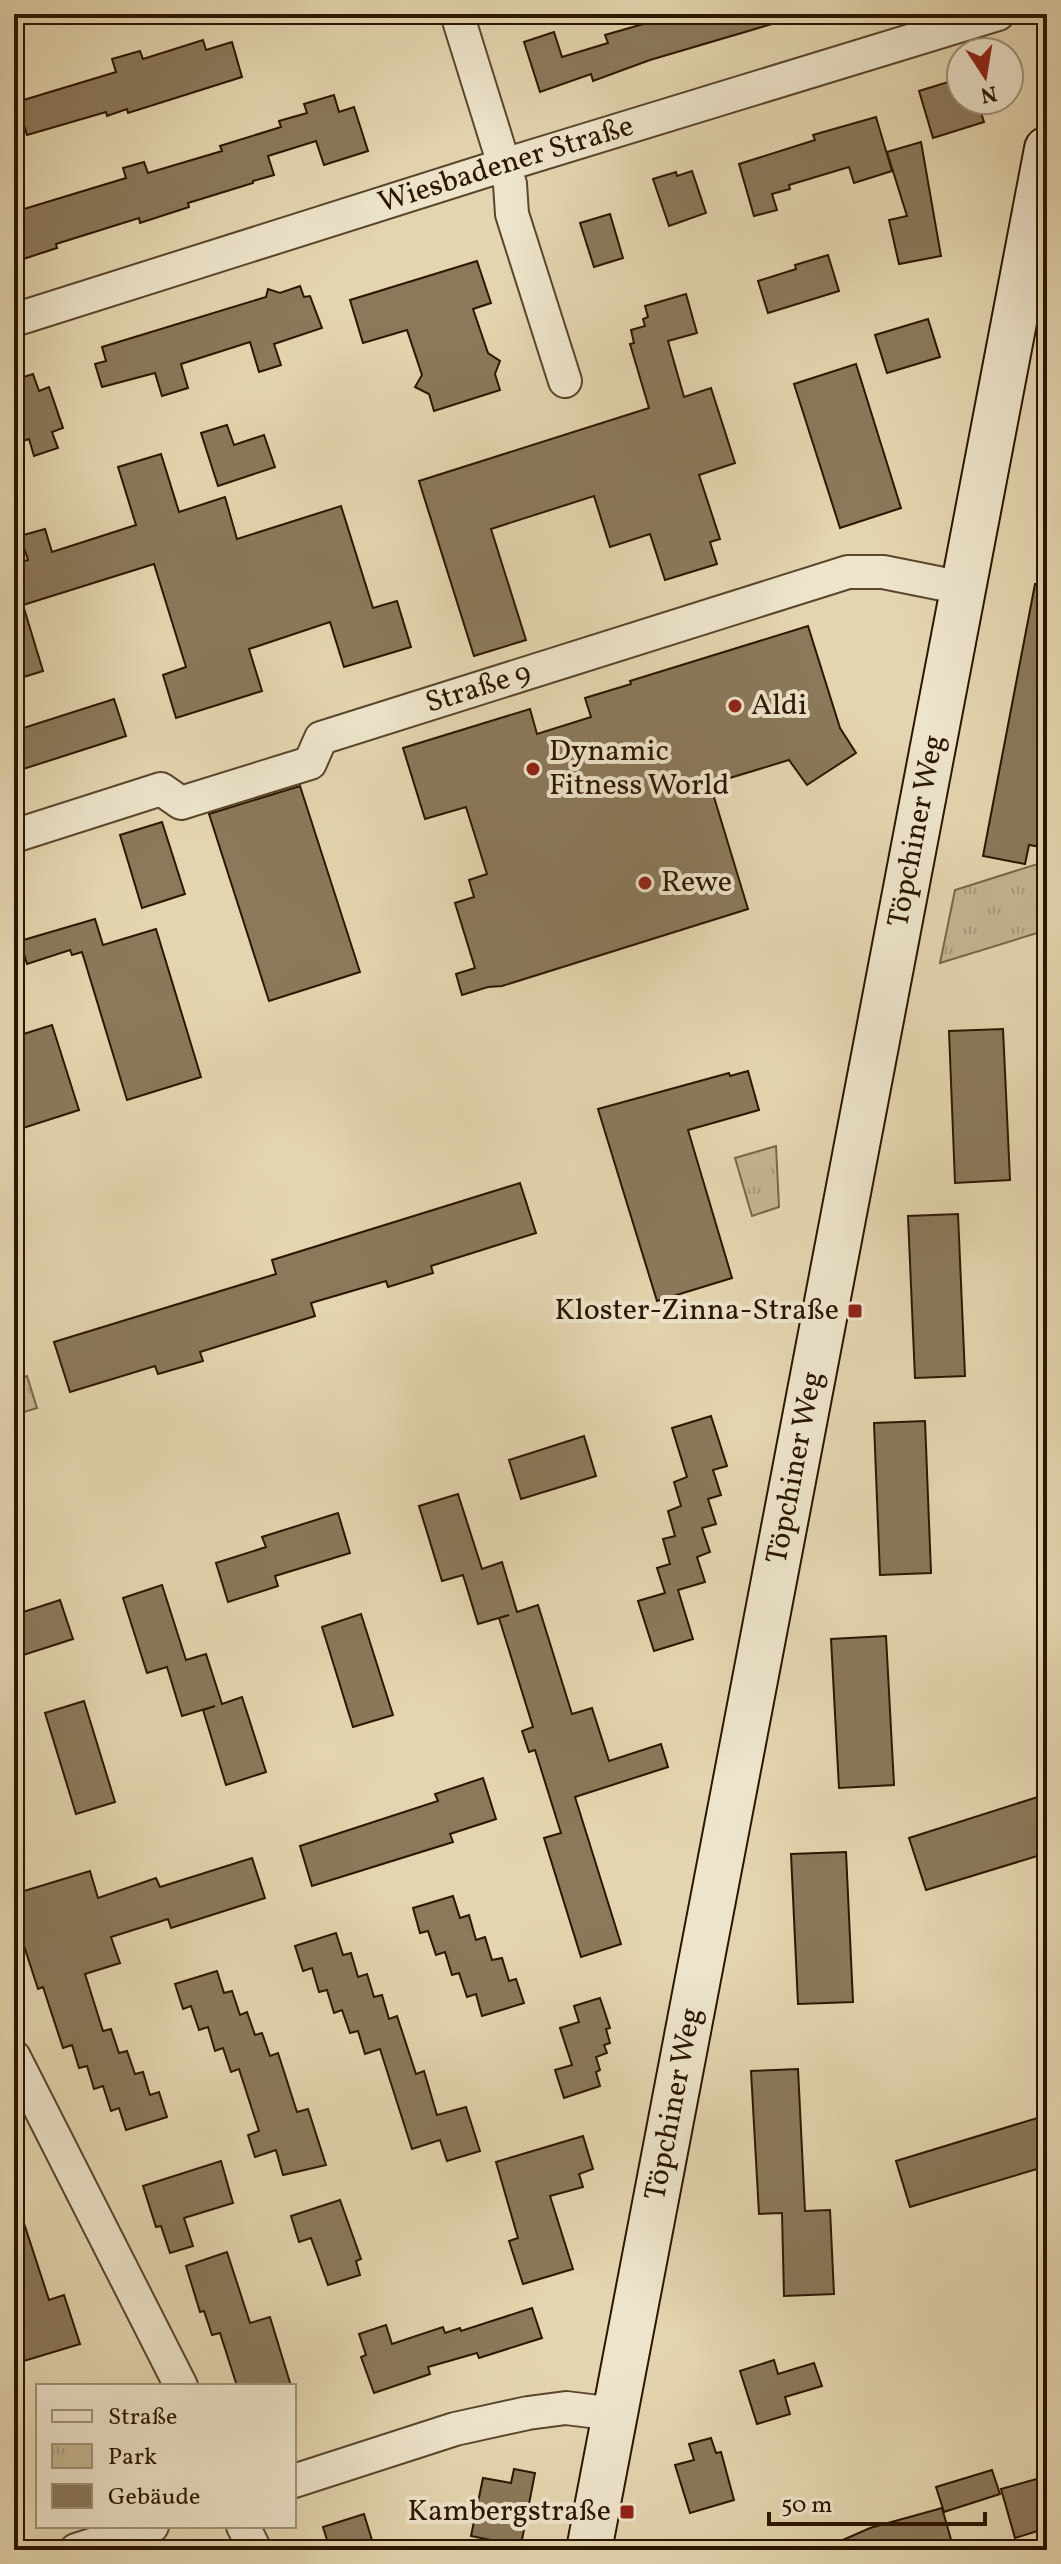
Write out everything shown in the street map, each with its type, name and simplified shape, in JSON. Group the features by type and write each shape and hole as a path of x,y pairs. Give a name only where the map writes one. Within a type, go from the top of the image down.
{"street":[{"path":"457,14 510,184 512,214 565,381"},
{"name":"Wiesbadener Straße","path":"14,320 504,165 998,14"},
{"name":"Töpchiner Weg","path":"589,2550 1047,149"},
{"name":"Straße 9","path":"14,836 161,789 181,803 310,763 321,738 848,572 883,572 963,588"},
{"path":"14,2057 180,2384"},
{"path":"296,2480 455,2429 528,2413 566,2408 615,2414"},
{"path":"76,2550 146,2528"},
{"path":"244,2528 255,2550"}],"green space":[{"path":"1047,861 1047,930 940,963 955,890"},
{"path":"776,1146 779,1207 752,1216 735,1158"},
{"path":"27,1376 37,1408 14,1415 14,1380"}],"building":[{"path":"678,14 788,14 789,19 650,60 593,81 591,74 540,92 524,42 554,32 562,57 608,43 605,35"},
{"path":"203,40 206,50 232,42 242,77 128,113 127,109 107,116 106,112 27,135 17,102 116,72 112,59 140,51 143,59"},
{"path":"945,83 945,116 982,116 984,122 933,138 919,91"},
{"path":"334,95 339,112 354,107 368,151 324,165 316,141 268,156 274,175 188,203 189,207 140,223 139,218 56,244 57,248 14,262 14,212 126,178 123,168 144,162 148,173 222,151 220,146 281,127 279,121 307,113 304,104"},
{"path":"876,117 892,171 854,183 849,167 789,185 790,189 772,194 777,210 754,216 739,164 815,140 813,135"},
{"path":"921,142 941,256 899,264 889,220 907,216 887,152"},
{"path":"692,171 706,213 669,226 653,179"},
{"path":"610,214 623,258 594,267 580,223"},
{"path":"828,255 839,291 768,313 758,281"},
{"path":"477,261 491,303 473,309 488,353 500,361 495,374 500,390 434,411 429,394 415,387 422,375 407,330 363,343 350,300"},
{"path":"300,286 304,297 310,296 322,328 274,344 281,365 259,372 250,342 181,364 188,388 162,396 155,373 102,387 95,364 106,361 102,347 266,297 268,289 280,293"},
{"path":"686,294 697,333 668,341 684,397 711,388 735,463 699,475 720,539 710,542 717,564 665,580 650,534 610,547 594,496 491,529 526,640 474,656 419,481 649,408 630,344 634,343 631,330 645,326 643,319 648,317 645,306"},
{"path":"928,319 940,357 887,373 875,335"},
{"path":"856,364 901,508 840,528 794,384"},
{"path":"33,374 39,391 49,387 63,428 52,432 58,448 34,456 29,439 23,441 14,412 14,380"},
{"path":"227,425 234,445 264,435 275,467 218,486 201,433"},
{"path":"161,454 179,512 225,497 237,539 341,506 373,608 397,601 411,647 344,667 330,622 249,649 262,691 176,718 163,675 186,667 154,564 23,605 43,671 14,680 14,564 28,560 20,536 45,529 52,552 136,525 118,467"},
{"path":"1035,584 1047,585 1047,848 1029,845 1025,864 983,856"},
{"path":"808,626 840,728 856,753 807,785 789,760 710,784 748,909 502,986 462,995 456,974 475,968 455,903 474,897 469,880 487,874 466,807 425,819 403,748 530,709 537,734 591,717 585,698"},
{"path":"114,699 126,736 14,772 14,731"},
{"path":"300,786 360,972 269,1001 209,814"},
{"path":"162,822 185,894 142,908 120,835"},
{"path":"95,919 103,945 156,929 201,1077 127,1100 82,952 72,955 70,950 27,964 20,941"},
{"path":"52,1025 79,1110 14,1131 14,1037"},
{"path":"1003,1029 1010,1180 955,1183 949,1031"},
{"path":"748,1071 759,1110 688,1130 732,1278 657,1301 598,1109 729,1073 730,1076"},
{"path":"520,1183 536,1233 431,1266 433,1273 388,1287 386,1281 311,1303 315,1316 200,1352 203,1361 158,1374 155,1366 70,1392 54,1342 276,1274 272,1260"},
{"path":"958,1214 965,1376 915,1378 908,1216"},
{"path":"711,1416 727,1466 713,1470 721,1495 708,1499 716,1524 702,1528 710,1552 697,1557 705,1582 678,1590 693,1639 654,1651 638,1601 665,1593 657,1568 670,1564 663,1539 675,1536 668,1511 681,1506 674,1482 687,1477 672,1428"},
{"path":"925,1421 931,1573 880,1575 874,1423"},
{"path":"584,1436 596,1476 521,1499 509,1460"},
{"path":"458,1494 482,1569 502,1562 517,1612 538,1605 572,1714 592,1708 609,1761 661,1744 668,1767 575,1797 621,1944 581,1957 544,1838 561,1833 535,1750 529,1752 522,1731 533,1727 499,1618 509,1615 478,1624 463,1575 442,1581 419,1506"},
{"path":"338,1513 350,1553 275,1576 278,1586 228,1602 216,1563 266,1547 262,1537"},
{"path":"162,1585 186,1660 206,1654 222,1704 242,1697 266,1772 226,1785 203,1710 215,1706 182,1716 167,1667 147,1673 123,1598"},
{"path":"60,1600 73,1639 14,1658 14,1615"},
{"path":"361,1614 393,1715 353,1727 322,1627"},
{"path":"886,1636 894,1785 839,1788 831,1639"},
{"path":"84,1701 115,1802 76,1814 45,1713"},
{"path":"483,1778 496,1819 450,1834 453,1842 312,1886 300,1846 438,1801 435,1794"},
{"path":"1047,1794 1047,1853 926,1890 909,1838"},
{"path":"846,1852 853,2002 798,2004 791,1854"},
{"path":"252,1858 265,1898 171,1928 168,1919 111,1937 120,1963 85,1974 103,2031 111,2029 119,2053 127,2051 135,2074 143,2072 150,2095 159,2092 167,2117 126,2130 119,2108 111,2111 103,2086 94,2089 87,2066 79,2068 72,2045 63,2048 43,1987 38,1989 14,1915 14,1894 90,1871 98,1898 156,1878 160,1887"},
{"path":"453,1896 460,1918 469,1915 476,1940 485,1937 492,1960 502,1958 509,1981 516,1979 524,2003 482,2016 476,1994 467,1997 459,1973 452,1975 445,1952 436,1955 428,1931 420,1933 413,1908"},
{"path":"336,1933 343,1955 351,1953 358,1977 367,1974 374,1997 382,1995 389,2019 397,2016 416,2074 424,2071 437,2115 466,2107 480,2151 447,2161 440,2140 412,2149 380,2049 365,2054 358,2031 350,2033 342,2010 334,2013 327,1990 319,1992 312,1968 303,1971 295,1946"},
{"path":"217,1971 224,1993 232,1991 240,2015 247,2012 255,2035 262,2033 270,2056 278,2053 297,2112 308,2109 326,2165 283,2175 276,2150 255,2157 248,2135 259,2131 239,2069 231,2072 223,2048 215,2051 208,2027 199,2030 191,2006 183,2009 175,1984"},
{"path":"600,1998 610,2028 606,2029 610,2043 604,2045 607,2053 596,2057 600,2086 564,2098 555,2070 572,2065 560,2028 579,2022 574,2006"},
{"path":"798,2069 805,2211 830,2210 834,2294 784,2296 782,2213 759,2214 751,2071"},
{"path":"1047,2115 1047,2166 910,2207 896,2161"},
{"path":"583,2136 593,2169 579,2174 583,2187 550,2196 573,2269 523,2284 509,2241 518,2238 496,2162"},
{"path":"221,2161 233,2203 184,2218 193,2246 170,2253 161,2226 156,2227 143,2186"},
{"path":"340,2200 361,2259 356,2261 360,2275 328,2285 311,2238 299,2242 291,2216"},
{"path":"19,2208 49,2300 64,2295 80,2344 14,2364 14,2209"},
{"path":"227,2252 250,2323 270,2317 290,2384 236,2384 220,2333 212,2335 204,2311 200,2312 186,2266"},
{"path":"532,2308 542,2338 479,2358 477,2353 428,2367 430,2374 374,2393 361,2357 366,2355 359,2334 386,2325 392,2344 443,2327 445,2333 460,2328 461,2331"},
{"path":"774,2360 778,2374 814,2363 822,2386 785,2397 790,2414 757,2424 740,2371"},
{"path":"711,2438 716,2453 721,2452 734,2500 690,2513 675,2465 694,2460 689,2444"},
{"path":"514,2469 535,2473 520,2550 489,2550 491,2540 471,2536 483,2478 511,2483"},
{"path":"992,2470 1000,2494 944,2512 936,2487"},
{"path":"1047,2476 1047,2528 1015,2538 1001,2489"},
{"path":"942,2508 954,2550 820,2550 870,2528"},
{"path":"364,2514 375,2550 330,2550 323,2527"}],"place":[{"name":"Aldi","path":"735,706"},
{"name":"Dynamic Fitness World","path":"533,769"},
{"name":"Rewe","path":"645,883"},
{"name":"Kloster-Zinna-Straße","path":"855,1311"},
{"name":"Kambergstraße","path":"627,2512"}]}
